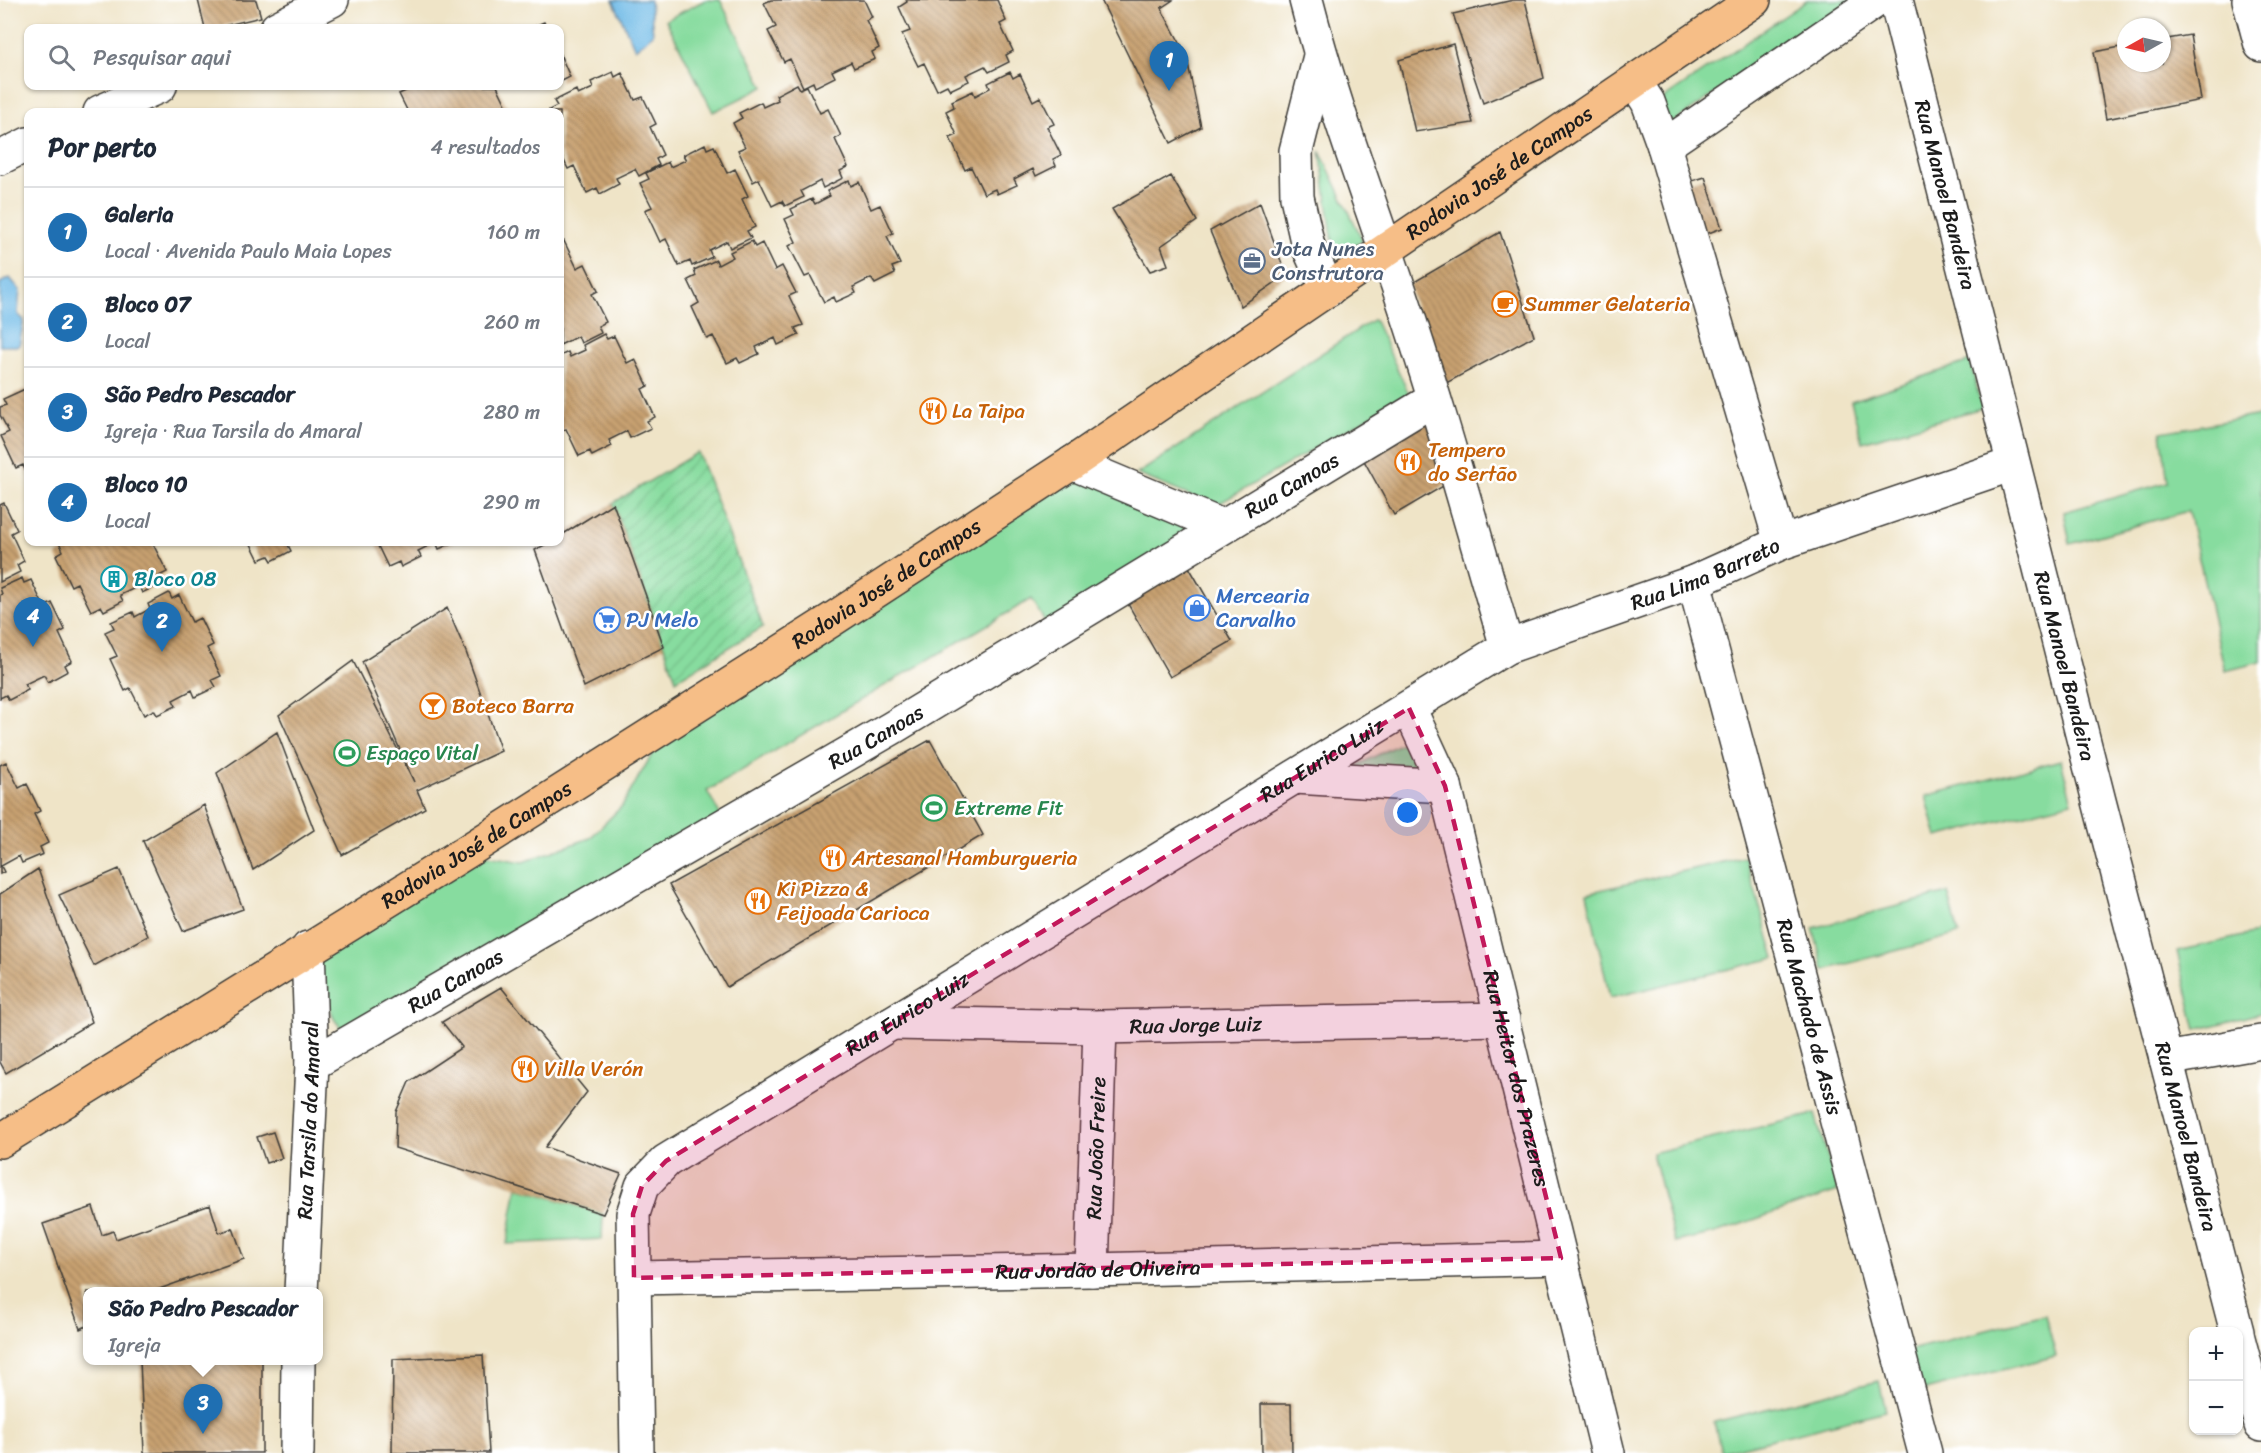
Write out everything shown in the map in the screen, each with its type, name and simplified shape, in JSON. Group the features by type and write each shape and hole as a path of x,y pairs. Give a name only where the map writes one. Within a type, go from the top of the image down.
{"main road":[{"name":"Rodovia José de Campos","path":"0,1141 466,852 823,625 1072,463 1754,0"}],"street":[{"path":"285,24 332,0"},
{"path":"1306,0 1320,56 1434,399 1507,647"},
{"path":"1664,146 1877,0"},
{"name":"Rua Manoel Bandeira","path":"1896,0 2236,1327"},
{"path":"2249,0 2261,45"},
{"path":"1320,56 1296,151 1297,196 1308,246 1328,290"},
{"path":"1635,82 1648,102 1664,146 1781,543"},
{"path":"109,108 151,90"},
{"path":"0,158 24,146"},
{"name":"Rua Canoas","path":"312,1064 892,728 1434,399"},
{"path":"1072,463 1222,526"},
{"name":"Rua Lima Barreto","path":"1409,708 1507,647 1695,582 1781,543 2013,464"},
{"name":"Rua Machado de Assis","path":"1695,582 1925,1453"},
{"name":"Rua Eurico Luiz","path":"637,1453 633,1215 642,1185 666,1161 1409,708"},
{"name":"Rua Heitor dos Prazeres","path":"1409,708 1445,786 1608,1453"},
{"path":"1295,777 1445,786"},
{"name":"Rua Tarsila do Amaral","path":"301,1287 312,1064 308,948"},
{"name":"Rua Jorge Luiz","path":"892,1023 1100,1027 1503,1019"},
{"name":"Rua João Freire","path":"1092,1270 1100,1027"},
{"path":"2166,1059 2261,1042"},
{"name":"Rua Jordão de Oliveira","path":"634,1278 1092,1270 1561,1258"},
{"path":"2243,1357 2261,1425"},
{"path":"297,1453 298,1365"}],"highlighted area":[{"path":"1409,708 1445,786 1561,1258 634,1278 633,1214 642,1186 666,1161"}],"green space":[{"path":"705,0 720,0 764,87 713,112 666,20"},
{"path":"1808,0 1853,0 1666,127 1660,101"},
{"path":"1320,151 1363,241 1335,257"},
{"path":"1374,319 1409,394 1215,506 1137,474"},
{"path":"1970,361 1982,408 1862,442 1851,401"},
{"path":"2261,415 2261,662 2225,671 2188,511 2070,544 2064,512 2168,482 2161,432"},
{"path":"698,452 763,627 676,680 613,503"},
{"path":"1072,463 1222,526 1050,630 1031,599 707,791 725,823 343,1031 334,1019 308,948 482,855 523,862 590,838 622,806 672,720"},
{"path":"1413,737 1422,779 1330,779"},
{"path":"2061,760 2072,802 1937,837 1926,796"},
{"path":"1745,857 1775,958 1610,998 1587,893"},
{"path":"1948,893 1959,934 1824,970 1813,928"},
{"path":"2261,932 2261,1013 2196,1030 2177,951"},
{"path":"1815,1114 1838,1191 1715,1233 1675,1242 1652,1153"},
{"path":"517,1187 603,1214 602,1239 507,1244"},
{"path":"2045,1315 2056,1356 1921,1391 1910,1350"},
{"path":"1879,1381 1886,1411 1721,1452 1714,1422"}],"water":[{"path":"613,0 650,0 653,34 635,49"},
{"path":"10,278 20,290 18,314 24,320 19,346 0,346 0,283"}],"building":[{"path":"198,0 256,0 261,17 232,24 204,24"},
{"path":"771,0 864,0 872,17 866,20 879,48 872,52 875,59 854,68 851,62 832,71 835,77 815,87 813,82 803,87 790,59 784,62 768,31 776,27 764,3"},
{"path":"906,0 997,0 1006,21 1000,24 1013,51 1006,55 1009,62 989,72 985,66 966,75 969,81 950,90 947,85 937,90 924,63 918,66 902,34 910,31 899,7 907,2"},
{"path":"1101,0 1173,0 1161,8 1186,54 1201,127 1171,143"},
{"path":"1513,0 1525,0 1544,78 1483,103 1453,14"},
{"path":"2190,35 2201,100 2106,119 2094,52 2117,48 2117,72 2171,72 2171,38"},
{"path":"1453,44 1473,123 1415,132 1399,60"},
{"path":"564,63 570,77 564,80"},
{"path":"613,72 615,77 622,73 635,100 643,97 656,124 650,127 663,155 656,159 659,165 639,176 635,169 616,178 619,184 600,194 597,188 587,193 574,166 568,169 564,160 564,108 553,108 557,106 554,101 576,90 578,95 593,88 591,82"},
{"path":"1010,72 1013,78 1020,74 1033,101 1040,97 1054,124 1047,127 1061,155 1053,159 1056,166 1036,176 1033,169 1014,179 1017,185 997,194 995,189 984,194 971,167 965,170 950,138 957,135 946,111 954,107 952,101 973,91 975,96 990,88 988,83"},
{"path":"797,84 800,89 807,86 820,113 828,109 841,136 835,139 848,167 840,171 843,178 823,188 820,181 801,191 804,197 785,206 782,201 772,206 759,179 753,182 738,150 745,147 733,123 742,118 739,113 761,102 763,107 778,100 776,95"},
{"path":"499,90 508,108 406,108 399,94 406,91"},
{"path":"705,144 707,149 714,146 727,173 735,169 748,196 742,199 755,227 747,231 751,238 730,248 727,241 709,250 712,257 692,266 690,261 679,266 666,239 660,242 645,210 652,207 640,183 649,179 646,173 668,162 670,167 686,160 683,155"},
{"path":"1171,176 1197,221 1161,246 1168,265 1150,271 1112,209"},
{"path":"1705,177 1722,228 1692,239 1676,186"},
{"path":"849,180 851,186 859,182 871,209 880,205 893,233 887,236 900,264 892,267 895,274 875,284 871,278 853,287 856,293 836,302 834,297 824,302 810,275 805,277 789,246 796,242 785,219 794,215 791,209 812,199 815,204 830,196 827,191"},
{"name":"Jota Nunes Construtora","path":"1260,203 1286,275 1241,306 1210,231"},
{"path":"1500,232 1534,336 1437,388 1409,285"},
{"path":"564,241 577,268 585,264 598,291 592,294 606,322 598,326 601,333 581,343 578,336 564,343"},
{"path":"752,241 755,247 762,243 775,270 782,266 796,293 789,296 803,325 795,328 799,335 778,345 775,338 756,347 759,354 740,363 737,358 727,363 713,336 707,339 692,307 699,303 688,280 696,276 694,270 716,260 718,265 733,257 730,252"},
{"path":"604,334 607,339 614,336 627,363 635,359 648,386 642,389 655,417 647,421 651,428 630,438 627,431 609,440 612,446 592,456 590,451 579,456 566,429 564,430 564,354 568,352 570,357 585,350 583,345"},
{"path":"24,389 24,467 23,465 16,468 1,436 9,432 0,415 0,407 6,405 3,399"},
{"name":"Tempero do Sertão","path":"1434,399 1457,478 1394,515 1356,446"},
{"path":"4,503 17,530 11,533 24,561 17,565 20,572 0,582 0,505"},
{"name":"PJ Melo","path":"613,503 664,647 584,687 535,550 542,546 564,546 564,534"},
{"name":"Bloco 08","path":"61,546 154,546 167,572 159,576 162,583 142,593 139,586 120,595 123,601 104,611 101,606 91,611 77,583 71,586 56,555 63,551"},
{"path":"252,546 288,546 291,551 272,561 269,556 259,560"},
{"path":"378,546 428,546 418,551 421,557 401,567 399,562 388,567"},
{"path":"1186,562 1232,641 1170,677 1124,597"},
{"path":"22,578 24,583 31,580 44,607 52,603 65,630 59,633 72,661 65,665 68,671 48,682 44,675 25,684 28,690 9,700 6,695 0,698 0,595 2,594 0,588"},
{"path":"169,593 172,599 179,595 192,622 200,618 213,645 207,648 221,676 212,680 216,687 195,697 192,690 173,700 176,706 157,715 154,710 144,715 130,688 125,691 110,659 117,656 105,632 114,628 111,622 133,612 135,617 150,609 148,604"},
{"path":"447,608 466,652 501,751 417,790 425,808 342,855 279,715 353,661 414,782 362,662"},
{"path":"277,732 314,830 253,870 217,773"},
{"path":"930,740 983,835 727,987 669,885"},
{"path":"6,762 19,788 27,784 40,811 34,814 48,843 40,847 43,854 22,863 19,856 1,866 4,872 0,874 0,765"},
{"path":"204,805 243,909 183,931 143,841"},
{"path":"38,869 92,1022 6,1073 0,1062 0,894"},
{"path":"119,869 148,936 94,966 59,895"},
{"path":"501,987 587,1092 545,1147 621,1174 603,1214 395,1148 396,1112 409,1082 462,1047 442,1022"},
{"path":"273,1132 282,1158 266,1163 257,1137"},
{"path":"210,1205 219,1233 233,1228 244,1259 165,1287 83,1287 83,1328 80,1329 43,1224 93,1207 102,1235 113,1231 116,1239"},
{"path":"483,1355 489,1453 392,1453 393,1359"},
{"path":"140,1365 262,1365 262,1453 144,1453"},
{"path":"1261,1404 1291,1404 1292,1453 1262,1453"}],"place":[{"name":"Galeria","path":"1169,91"},
{"name":"Jota Nunes Construtora","path":"1252,261"},
{"name":"Summer Gelateria","path":"1505,304"},
{"name":"La Taipa","path":"933,411"},
{"name":"Tempero do Sertão","path":"1408,462"},
{"name":"Bloco 08","path":"114,579"},
{"name":"Mercearia Carvalho","path":"1197,608"},
{"name":"PJ Melo","path":"607,620"},
{"name":"Bloco 10","path":"33,647"},
{"name":"Bloco 07","path":"162,652"},
{"name":"Boteco Barra","path":"433,706"},
{"name":"Espaço Vital","path":"347,753"},
{"name":"Extreme Fit","path":"934,808"},
{"name":"Artesanal Hamburgueria","path":"833,858"},
{"name":"Ki Pizza & Feijoada Carioca","path":"758,901"},
{"name":"Villa Verón","path":"525,1069"},
{"name":"São Pedro Pescador","path":"203,1434"}]}
